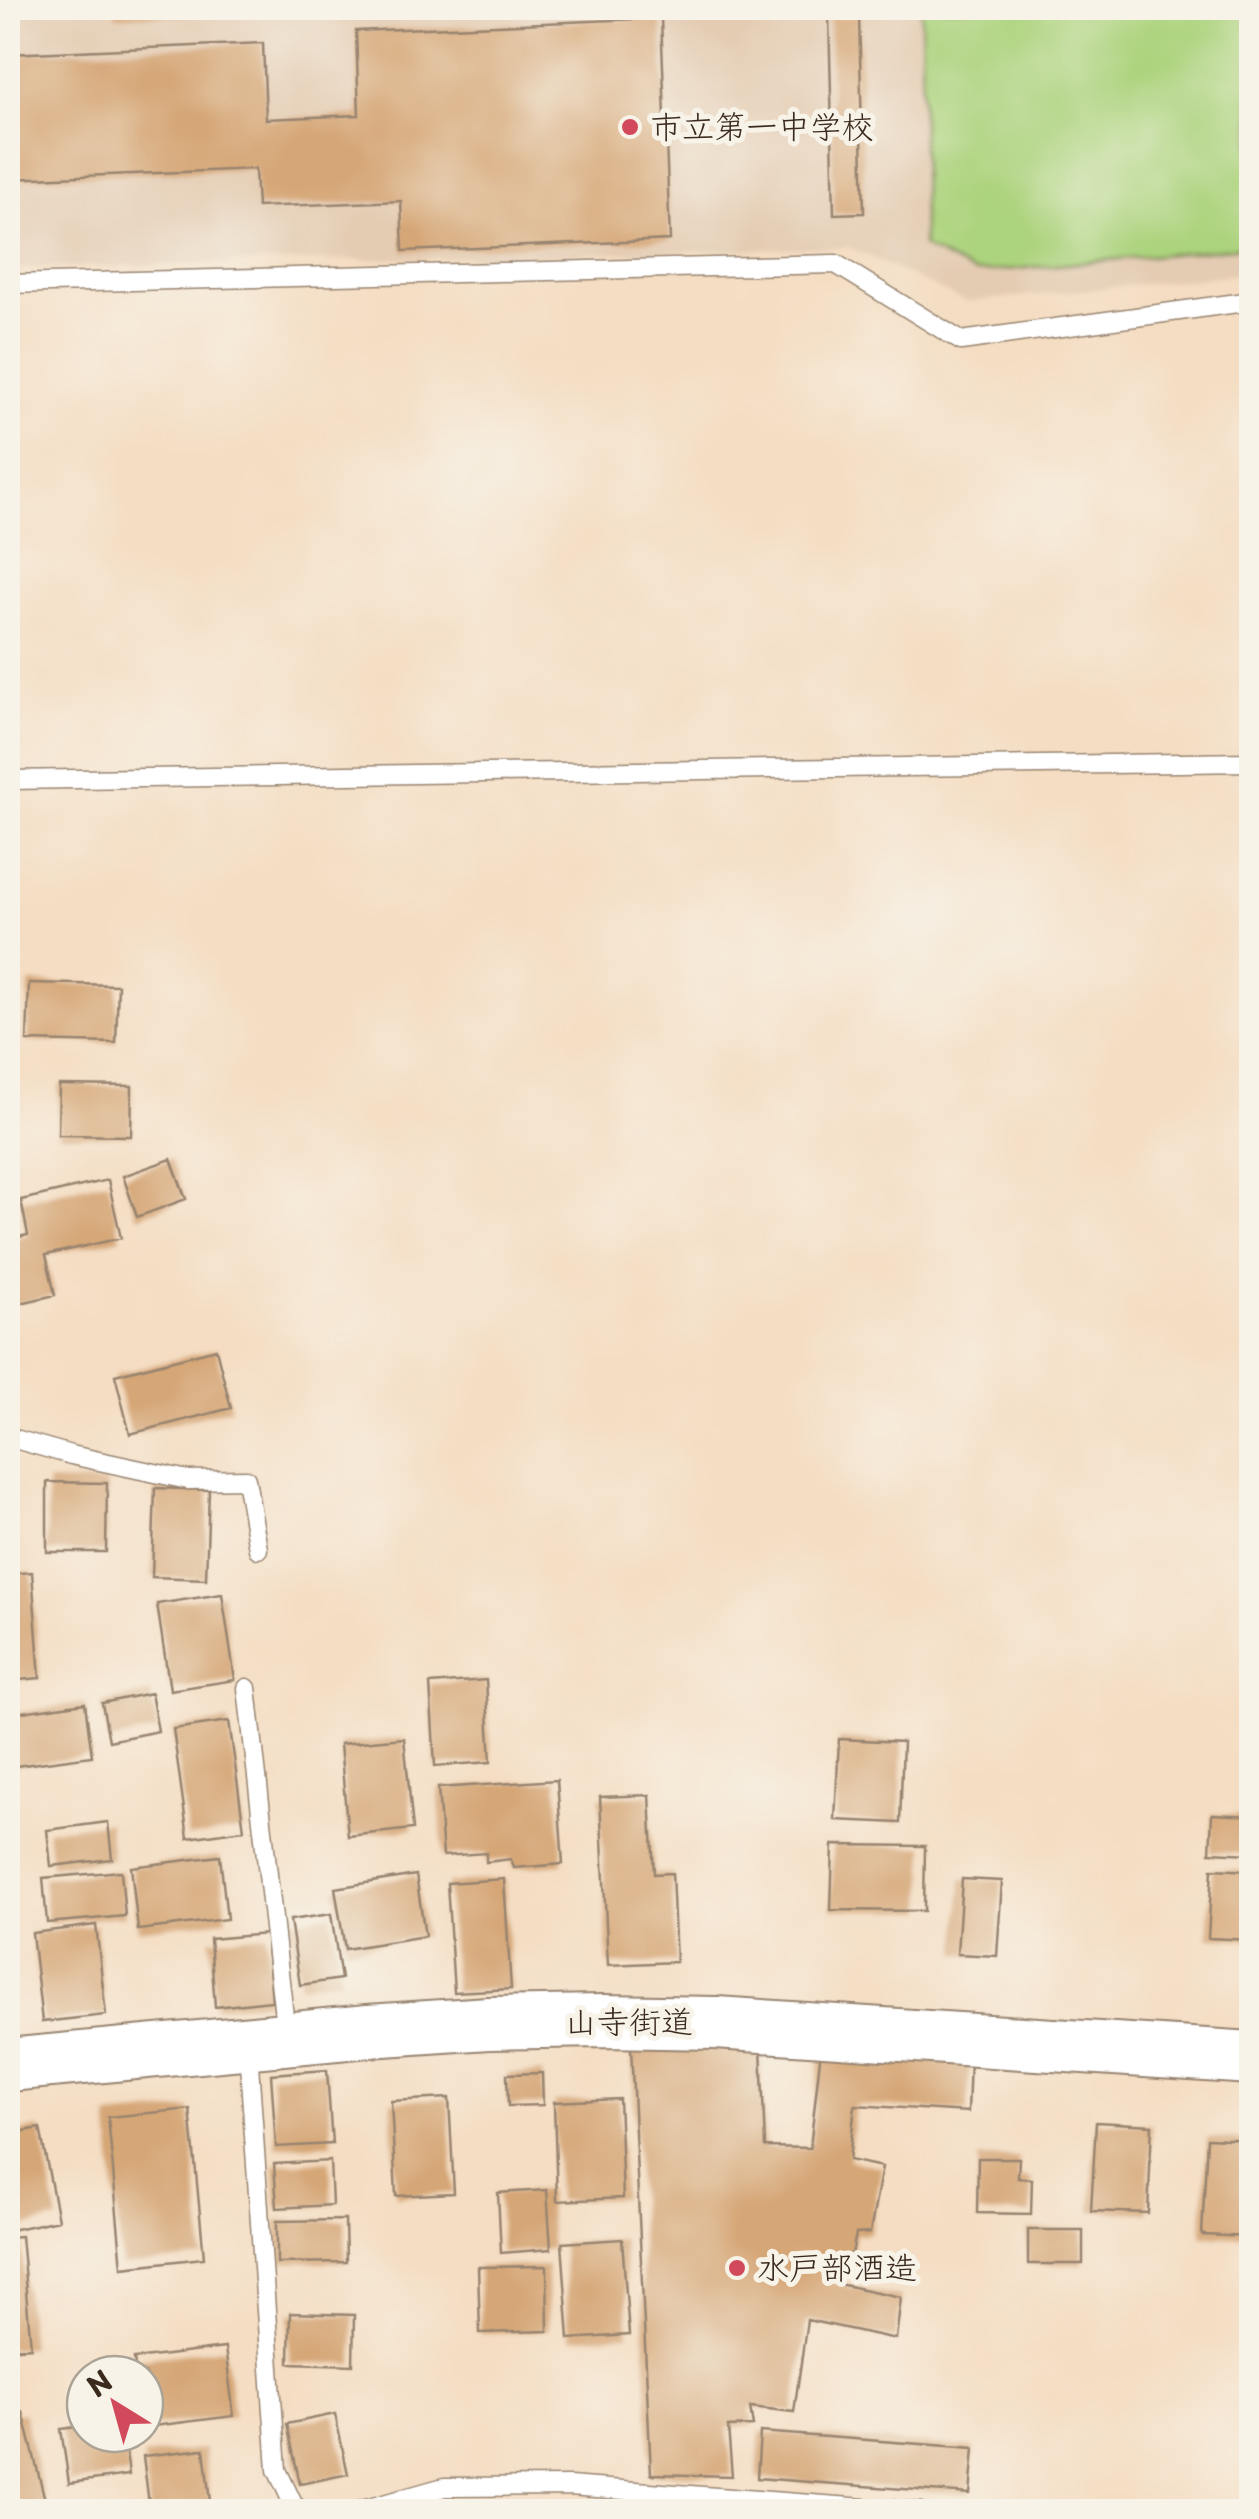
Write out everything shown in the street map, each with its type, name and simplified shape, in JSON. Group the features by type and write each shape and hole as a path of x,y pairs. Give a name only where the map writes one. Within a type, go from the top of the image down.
{"main road":[{"name":"山寺街道","path":"8,2066 489,2022 698,2022 1252,2058"}],"lane":[{"path":"8,284 836,264 961,341 1252,301"},
{"path":"8,780 1252,762"},
{"path":"8,1437 188,1480 246,1479 258,1549"},
{"path":"247,1688 267,2041 276,2470 294,2506 306,2512"},
{"path":"355,2512 444,2487 551,2486 920,2512"}],"shaded area":[{"name":"市立第一中学校","path":"8,8 1251,8 1251,273 966,302 849,247 8,269"}],"green space":[{"path":"921,8 1251,8 1251,246 975,273 923,247"}],"building":[{"path":"115,8 303,8 303,11 115,17"},
{"path":"829,16 859,16 864,213 834,214"},
{"path":"661,18 670,240 403,251 401,201 257,207 255,169 8,179 8,54 263,43 266,119 359,115 356,31"},
{"path":"29,983 118,985 116,1043 27,1041"},
{"path":"59,1085 132,1086 131,1136 58,1135"},
{"path":"171,1159 186,1199 137,1217 123,1176"},
{"path":"108,1180 121,1238 46,1255 55,1295 8,1306 8,1239 28,1235 21,1200"},
{"path":"216,1349 231,1408 130,1434 115,1375"},
{"path":"47,1482 107,1483 106,1552 47,1552"},
{"path":"155,1488 209,1490 206,1579 152,1577"},
{"path":"32,1572 40,1678 8,1681 8,1574"},
{"path":"222,1594 235,1680 170,1690 157,1604"},
{"path":"486,1680 491,1762 435,1766 430,1684"},
{"path":"151,1693 158,1731 109,1741 102,1703"},
{"path":"85,1703 92,1756 8,1767 8,1714"},
{"path":"229,1721 244,1830 188,1838 173,1729"},
{"path":"404,1738 413,1829 348,1836 340,1744"},
{"path":"839,1739 903,1742 900,1823 835,1820"},
{"path":"557,1780 563,1864 514,1868 511,1859 486,1862 486,1853 443,1856 438,1788"},
{"path":"650,1795 654,1874 672,1873 676,1962 608,1965 600,1797"},
{"path":"1212,1814 1252,1816 1252,1854 1210,1852"},
{"path":"108,1822 112,1859 51,1866 47,1830"},
{"path":"833,1845 925,1846 924,1911 831,1910"},
{"path":"220,1856 227,1919 138,1930 131,1867"},
{"path":"1212,1869 1252,1871 1252,1940 1208,1938"},
{"path":"121,1871 125,1916 47,1923 43,1878"},
{"path":"416,1875 425,1936 345,1949 335,1888"},
{"path":"504,1879 511,1989 454,1992 447,1883"},
{"path":"962,1879 1002,1881 997,1956 957,1954"},
{"path":"331,1914 341,1979 300,1985 290,1920"},
{"path":"96,1925 106,2015 42,2022 32,1933"},
{"path":"266,1934 272,2001 215,2007 210,1939"},
{"name":"水戸部酒造","path":"631,2047 761,2047 765,2147 810,2148 821,2049 970,2059 968,2112 855,2105 849,2160 882,2167 870,2233 856,2234 852,2254 836,2255 829,2282 901,2297 896,2339 807,2320 794,2412 750,2407 753,2426 728,2427 732,2476 651,2474"},
{"path":"327,2070 332,2144 276,2147 271,2074"},
{"path":"542,2073 543,2105 508,2106 507,2074"},
{"path":"449,2098 454,2193 396,2196 391,2101"},
{"path":"619,2099 623,2198 557,2201 554,2102"},
{"path":"190,2109 204,2258 122,2267 108,2117"},
{"path":"1096,2122 1152,2125 1148,2213 1091,2211"},
{"path":"40,2128 58,2220 11,2230 8,2134"},
{"path":"1207,2138 1252,2140 1252,2237 1202,2235"},
{"path":"978,2158 1019,2158 1018,2178 1032,2179 1031,2214 977,2213"},
{"path":"330,2161 332,2205 277,2208 274,2164"},
{"path":"547,2190 551,2249 501,2253 498,2193"},
{"path":"345,2220 346,2262 277,2263 277,2221"},
{"path":"1028,2230 1083,2230 1083,2264 1028,2264"},
{"path":"21,2236 31,2347 8,2349 8,2237"},
{"path":"622,2239 629,2335 569,2339 562,2243"},
{"path":"547,2266 548,2331 480,2333 478,2267"},
{"path":"290,2313 354,2315 353,2365 289,2363"},
{"path":"225,2348 234,2416 165,2425 165,2355"},
{"path":"23,2412 48,2512 8,2512 8,2416"},
{"path":"335,2414 348,2474 300,2484 287,2424"},
{"path":"65,2428 65,2454 126,2454 129,2475 69,2483 61,2429"},
{"path":"760,2432 974,2448 970,2494 757,2478"},
{"path":"204,2449 211,2511 150,2512 143,2456"}],"place":[{"name":"市立第一中学校","path":"630,127"},
{"name":"水戸部酒造","path":"737,2268"}]}
